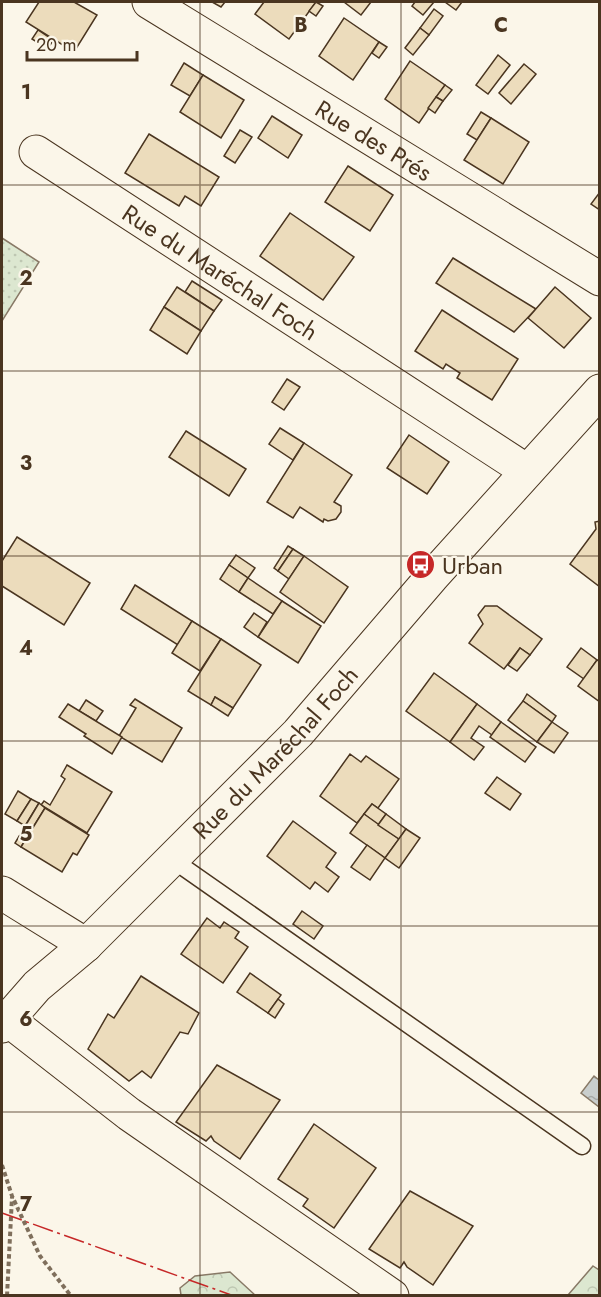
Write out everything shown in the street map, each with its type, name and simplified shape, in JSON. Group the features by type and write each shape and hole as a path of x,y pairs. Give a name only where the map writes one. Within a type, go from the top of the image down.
{"street":[{"name":"Rue des Prés","path":"148,2 600,279"},
{"name":"Rue du Maréchal Foch","path":"36,152 527,471"},
{"name":"Rue du Maréchal Foch","path":"392,1296 129,1114 4,1022 38,986 86,945 173,860 298,733 425,586 600,390"},
{"path":"2,893 86,945"}],"lane":[{"path":"173,860 582,1146"}],"path":[{"path":"2,1165 12,1196 40,1256 71,1296"},
{"path":"7,1296 12,1196"}],"green space":[{"path":"2,238 39,262 2,321"},
{"path":"593,1266 599,1270 599,1295 568,1295"},
{"path":"230,1272 255,1295 181,1295 180,1288 195,1276"}],"water":[{"path":"594,1076 599,1080 599,1107 581,1093"}],"building":[{"path":"39,2 74,2 97,15 74,52 26,22"},
{"path":"212,2 225,2 221,7"},
{"path":"264,2 316,2 289,39 255,14"},
{"path":"316,2 323,6 316,16 309,11"},
{"path":"344,2 371,2 361,15"},
{"path":"415,2 434,2 423,15 412,6"},
{"path":"445,2 462,2 456,10"},
{"path":"434,9 443,16 429,35 420,28"},
{"path":"344,18 379,42 353,80 319,56"},
{"path":"420,28 429,35 413,55 405,48"},
{"path":"38,30 53,40 48,49 32,39"},
{"path":"379,42 387,47 379,58 372,53"},
{"path":"498,55 510,65 488,94 476,85"},
{"path":"410,61 445,85 419,123 385,99"},
{"path":"184,63 203,75 190,96 171,85"},
{"path":"524,64 536,74 511,104 499,93"},
{"path":"203,75 244,100 221,138 180,112"},
{"path":"445,85 452,90 443,101 436,97"},
{"path":"436,97 443,101 435,113 428,108"},
{"path":"481,112 491,118 477,140 467,134"},
{"path":"272,116 302,135 288,158 258,138"},
{"path":"491,118 529,142 503,184 464,160"},
{"path":"240,130 252,137 235,163 224,156"},
{"path":"149,134 219,177 201,206 185,196 179,206 125,173"},
{"path":"348,166 393,195 370,231 325,202"},
{"path":"600,192 600,210 591,204"},
{"path":"290,213 354,257 323,300 260,256"},
{"path":"453,258 536,309 514,332 436,283"},
{"path":"192,281 222,300 214,311 185,292"},
{"path":"177,287 214,311 201,331 164,307"},
{"path":"555,287 591,318 564,348 528,318"},
{"path":"164,307 201,331 187,354 150,330"},
{"path":"442,310 518,359 492,400 457,378 460,373 446,364 443,369 415,351"},
{"path":"287,379 300,387 284,410 272,402"},
{"path":"280,428 304,443 293,460 269,444"},
{"path":"186,431 246,469 229,496 169,457"},
{"path":"409,435 449,462 427,494 387,468"},
{"path":"304,443 352,475 334,502 341,506 341,512 336,519 328,521 324,519 323,522 300,507 293,518 267,502"},
{"path":"600,521 600,587 570,564 596,529 595,522"},
{"path":"17,537 90,583 64,625 2,586 2,561"},
{"path":"288,546 293,549 278,571 274,568"},
{"path":"293,549 304,556 289,579 278,571"},
{"path":"236,555 255,568 248,578 229,565"},
{"path":"304,556 348,587 324,623 280,592"},
{"path":"229,565 248,578 239,592 220,579"},
{"path":"248,578 282,601 273,614 239,592"},
{"path":"135,585 192,621 178,645 121,609"},
{"path":"282,601 321,626 298,663 258,637"},
{"path":"485,606 497,606 542,639 530,655 520,648 504,669 469,643 483,624 478,615"},
{"path":"254,613 267,622 258,637 244,627"},
{"path":"192,621 221,639 200,671 172,653"},
{"path":"221,639 261,665 233,708 215,697 211,705 188,691"},
{"path":"520,648 530,655 517,671 508,665"},
{"path":"581,648 597,660 584,679 567,667"},
{"path":"597,660 600,662 600,702 578,686"},
{"path":"434,673 477,704 450,742 406,711"},
{"path":"527,694 556,716 552,722 523,701"},
{"path":"215,697 233,708 228,716 211,705"},
{"path":"135,699 182,728 162,762 119,736 136,708 130,705"},
{"path":"86,700 103,711 96,721 79,711"},
{"path":"523,701 552,722 537,742 508,720"},
{"path":"68,704 122,737 112,754 59,717"},
{"path":"477,704 501,722 492,735 479,726 471,738 484,747 474,760 450,742"},
{"path":"501,722 536,747 525,762 490,737"},
{"path":"552,722 568,733 554,753 537,742"},
{"path":"350,754 361,762 366,756 399,779 378,808 372,804 357,823 320,796"},
{"path":"67,765 112,792 87,833 41,805 44,801 50,805 65,779 61,776"},
{"path":"497,777 521,794 510,810 485,793"},
{"path":"18,791 31,799 17,821 5,814"},
{"path":"31,799 39,803 25,826 17,821"},
{"path":"39,803 45,808 21,847 15,843"},
{"path":"372,804 386,814 378,825 364,814"},
{"path":"45,808 89,835 77,855 73,853 62,872 21,847"},
{"path":"364,814 399,839 385,858 350,833"},
{"path":"386,814 406,829 399,839 378,825"},
{"path":"293,821 336,853 326,867 339,877 328,892 315,882 310,889 267,856"},
{"path":"406,829 420,838 399,868 385,858"},
{"path":"367,845 385,858 370,880 351,867"},
{"path":"302,911 323,926 314,939 293,924"},
{"path":"207,918 220,928 224,922 239,932 235,938 248,947 223,983 181,954"},
{"path":"250,973 281,995 268,1013 237,992"},
{"path":"141,976 199,1013 188,1034 180,1032 151,1078 142,1071 129,1081 88,1049 108,1014 114,1018"},
{"path":"278,999 284,1004 275,1018 268,1013"},
{"path":"217,1065 280,1100 240,1159 214,1141 211,1136 206,1141 176,1122"},
{"path":"314,1124 376,1168 334,1228 303,1206 308,1199 278,1179"},
{"path":"410,1191 473,1226 433,1285 407,1267 404,1262 400,1268 369,1249"}],"power":[{"path":"2,1213 234,1296"}],"place":[{"name":"Urban","path":"421,565"}]}
